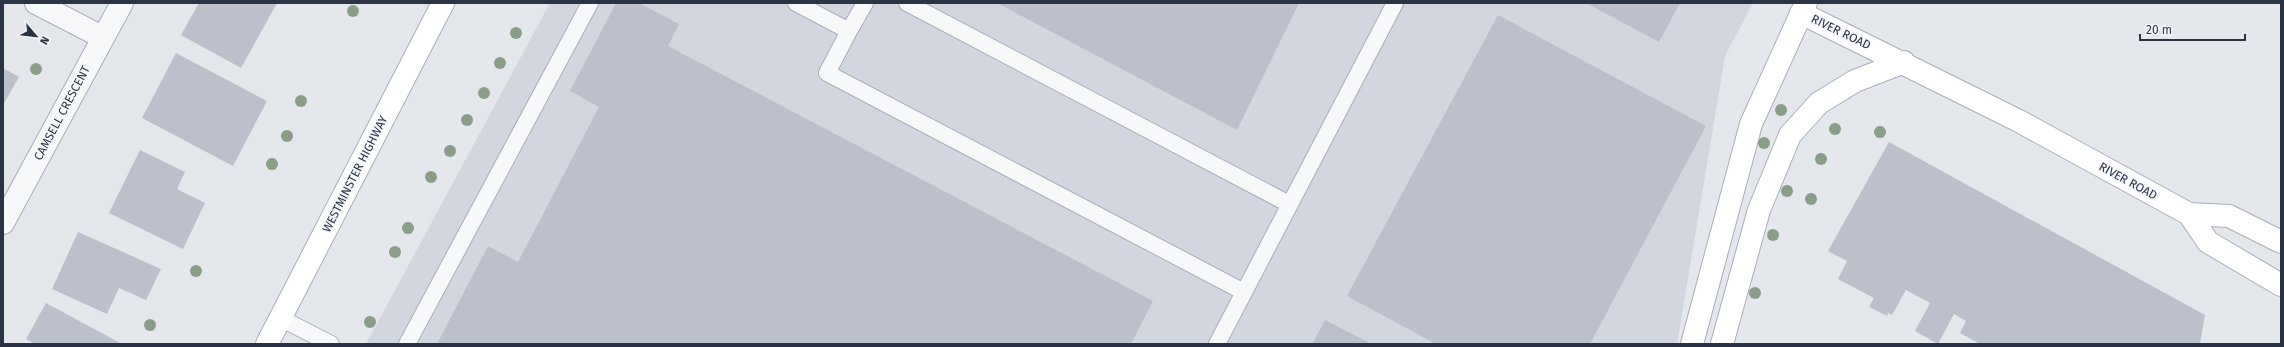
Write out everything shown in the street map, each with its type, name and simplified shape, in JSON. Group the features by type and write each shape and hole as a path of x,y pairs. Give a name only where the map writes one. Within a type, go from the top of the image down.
{"street":[{"path":"36,3 102,38"},
{"name":"CAMSELL CRESCENT","path":"3,224 122,3"},
{"name":"WESTMINSTER HIGHWAY","path":"267,344 443,3"},
{"name":"RIVER ROAD","path":"1692,344 1751,124 1804,8 1904,62 2019,121 2189,214 2229,216 2281,242"},
{"path":"1722,344 1759,210 1790,135 1819,102 1855,81 1904,62"},
{"name":"RIVER ROAD","path":"2189,214 2208,242 2281,285"}],"lane":[{"path":"407,344 590,3"},
{"path":"796,3 820,9 849,31"},
{"path":"864,3 827,73 1244,292"},
{"path":"907,3 1290,204"},
{"path":"1217,344 1395,3"},
{"path":"280,318 331,344"}],"shaded area":[{"path":"550,3 1753,3 1725,56 1677,344 366,344"}],"building":[{"path":"199,3 277,3 241,68 181,35"},
{"path":"616,3 639,3 679,24 668,46 1153,301 1131,344 437,344 488,246 518,262 599,107 570,91"},
{"path":"997,3 1299,3 1237,130"},
{"path":"1586,3 1680,3 1659,42"},
{"path":"1498,15 1706,126 1590,344 1436,344 1347,296"},
{"path":"176,53 267,101 233,166 142,118"},
{"path":"3,68 19,77 3,105"},
{"path":"1889,142 2205,315 2200,344 1980,344 1960,333 1966,321 1954,314 1938,344 1915,331 1930,303 1906,290 1892,315 1888,313 1887,316 1869,307 1874,298 1838,279 1847,261 1828,251"},
{"path":"140,150 185,172 177,189 205,203 183,249 109,213"},
{"path":"78,232 161,269 146,300 119,288 107,314 52,289"},
{"path":"46,303 122,344 35,344 26,339"},
{"path":"1325,320 1372,344 1312,344"}]}
